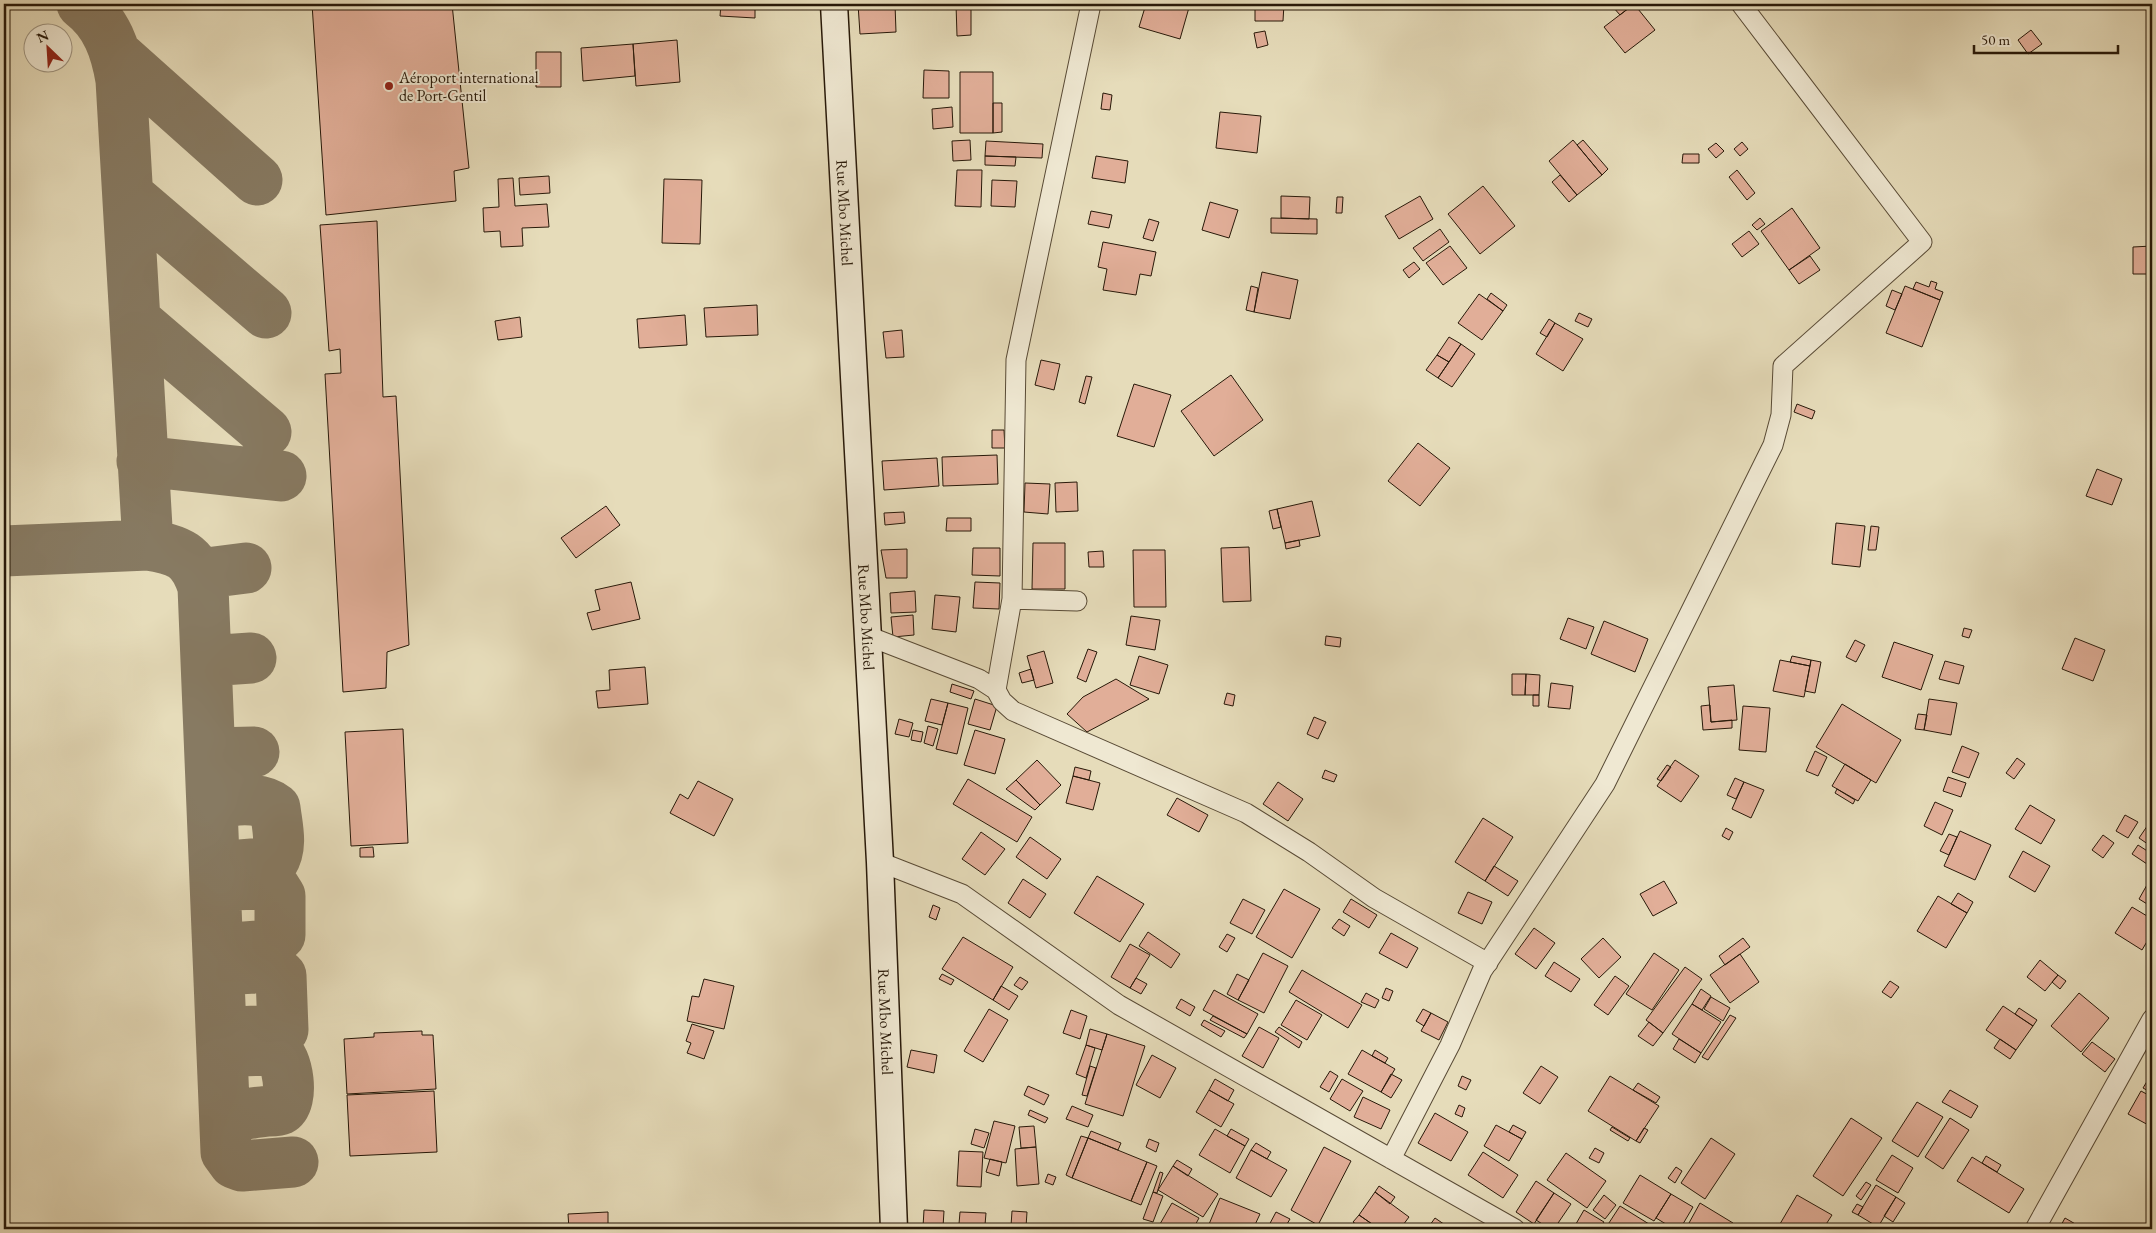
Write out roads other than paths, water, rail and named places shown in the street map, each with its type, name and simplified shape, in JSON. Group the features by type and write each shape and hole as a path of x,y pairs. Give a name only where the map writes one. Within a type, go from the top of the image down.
{"street":[{"name":"Rue Mbo Michel","path":"834,4 880,862 894,1229"},
{"path":"996,690 1012,599 1016,360 1092,4"},
{"path":"1391,1159 1450,1045 1488,963 1605,784 1769,454 1782,415 1783,366 1922,242 1741,4"},
{"path":"1012,599 1077,601"},
{"path":"868,636 979,679 996,690 1002,701 1013,711 1246,813 1310,852 1374,898 1488,963"},
{"path":"880,862 962,894 1119,1005 1515,1229"},
{"path":"2035,1229 2152,1019"}],"place":[{"name":"Aéroport international de Port-Gentil","path":"389,86"}]}
